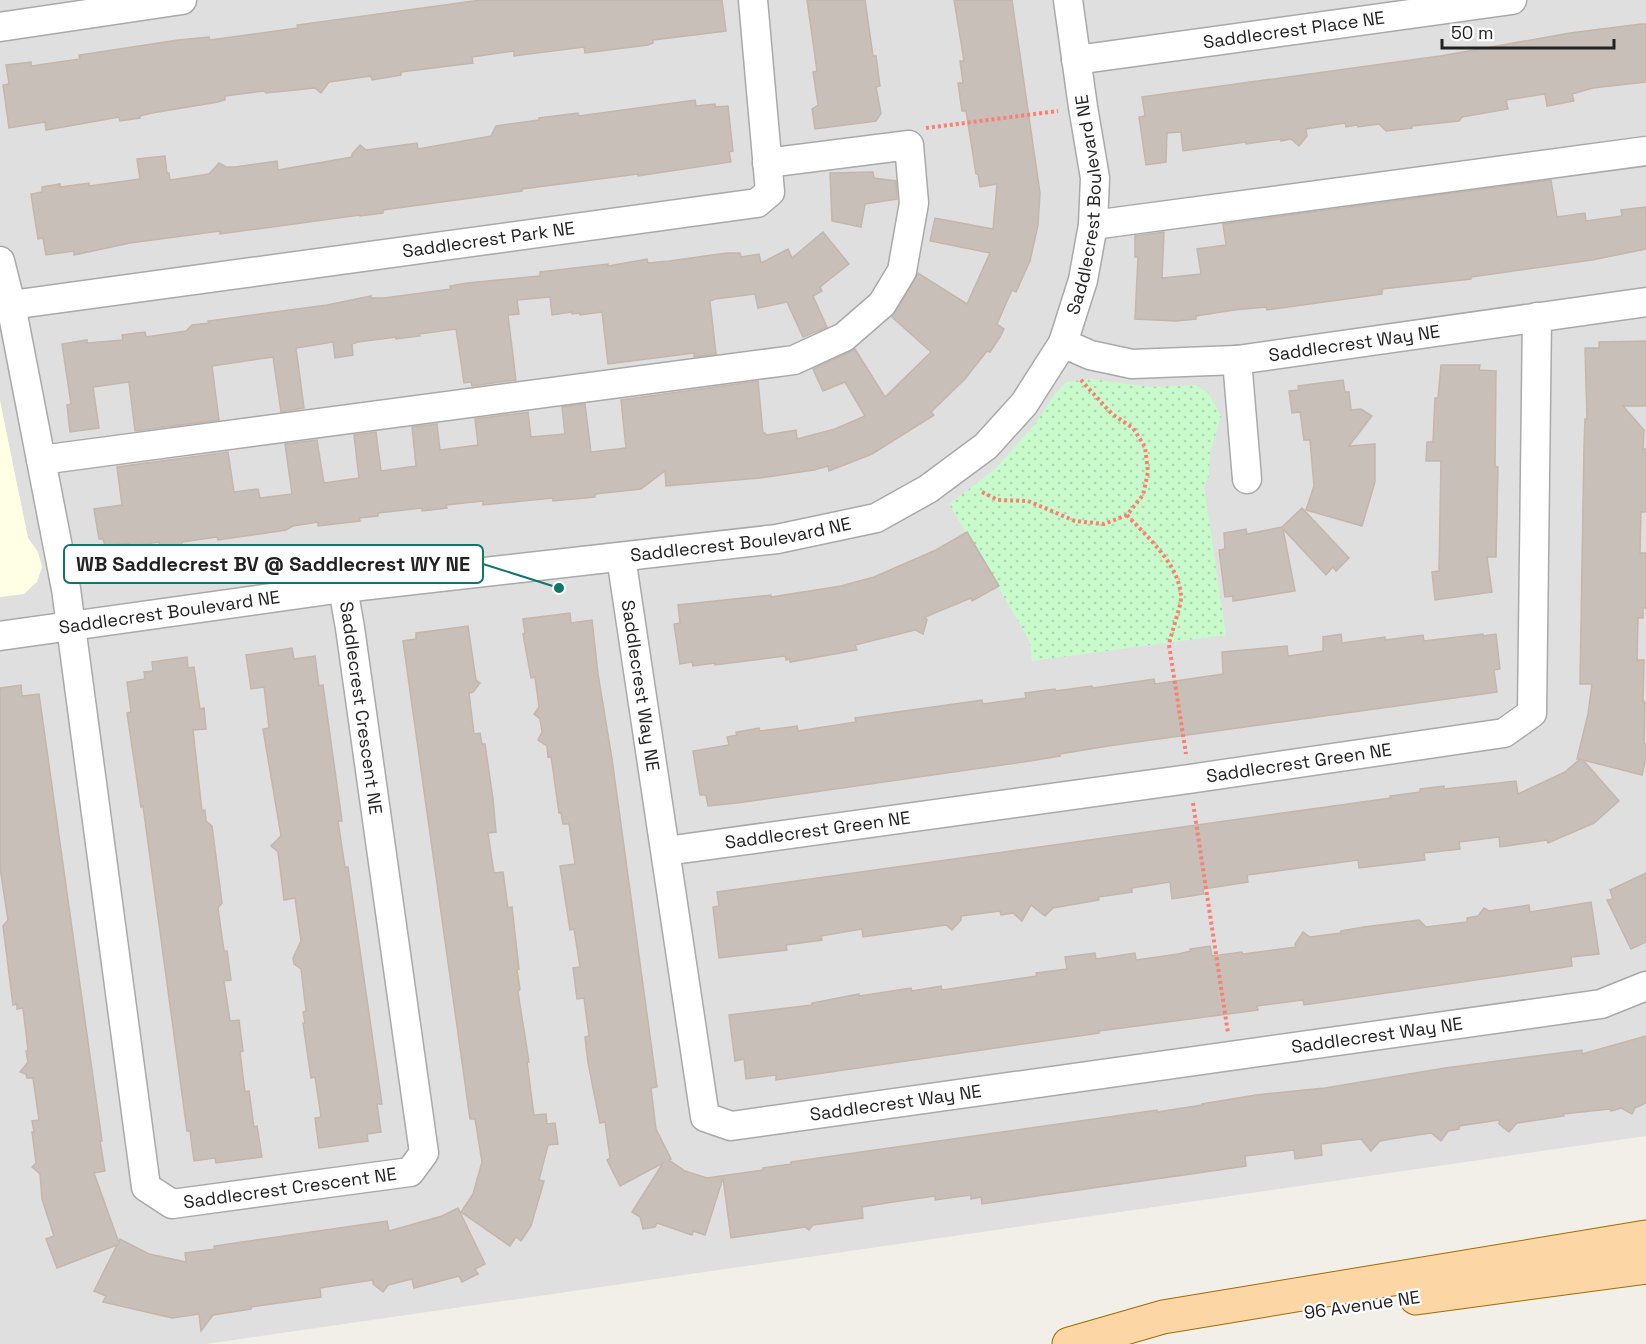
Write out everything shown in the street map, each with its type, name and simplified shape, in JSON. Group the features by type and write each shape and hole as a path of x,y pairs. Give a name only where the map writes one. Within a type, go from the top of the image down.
{"main road":[{"path":"1069,1344 1163,1317 1646,1237"},
{"name":"96 Avenue NE","path":"1079,1344 1646,1267"}],"street":[{"path":"0,27 182,0"},
{"name":"Saddlecrest Park NE","path":"11,305 757,203 770,192 753,0"},
{"name":"Saddlecrest Boulevard NE","path":"0,636 343,588 777,539 876,518 928,489 986,446 1024,404 1063,343 1083,280 1093,225 1095,178 1068,0"},
{"name":"Saddlecrest Place NE","path":"1076,60 1512,0"},
{"path":"41,460 794,360 844,337 882,304 902,271 914,203 909,145 767,163"},
{"path":"1093,225 1646,151"},
{"path":"0,261 11,305 66,589 70,626"},
{"name":"Saddlecrest Way NE","path":"1063,343 1090,355 1132,364 1237,360 1646,302"},
{"name":"Saddlecrest Green NE","path":"666,851 1504,733 1532,713 1537,317"},
{"path":"1237,360 1246,479"},
{"name":"Saddlecrest Way NE","path":"621,557 705,1117 731,1126 1601,1004 1646,986"},
{"name":"Saddlecrest Crescent NE","path":"70,626 146,1188 172,1204 411,1172 424,1154 343,588"}],"path":[{"path":"909,145 928,127 1083,107"},
{"path":"982,492 998,501 1028,501 1076,521 1104,524 1127,515 1143,495 1148,472 1145,447 1133,428 1112,414 1080,380"}],"shaded area":[{"path":"0,0 1646,0 1646,1136 206,1344 0,1344 0,597 25,593 38,552 28,539 0,401"},
{"path":"0,401 28,538 38,552 42,567 37,582 24,594 0,597"}],"green space":[{"path":"1091,379 1151,387 1196,385 1209,394 1221,416 1210,454 1209,476 1204,487 1226,635 1032,661 1029,640 949,504 994,470 1035,424 1066,382"}],"building":[{"path":"481,0 722,0 726,31 653,40 653,43 648,45 585,53 584,47 514,56 514,51 472,57 473,63 401,72 401,75 372,80 371,76 329,82 321,93 315,88 266,93 264,91 225,96 225,100 218,102 120,121 119,117 46,130 45,122 9,128 3,85 9,84 6,65 31,62 31,66 80,59 79,55 178,40 209,37 210,40 298,28 297,25"},
{"path":"807,0 865,0 880,86 876,87 881,113 876,121 815,129 812,109 818,105 813,72 817,71"},
{"path":"954,0 1012,0 1040,193 1038,225 1030,261 1016,292 1012,290 997,324 1004,329 990,352 987,351 965,379 931,412 934,415 872,454 829,471 828,466 760,478 666,486 665,471 641,489 595,494 595,497 553,501 553,498 483,505 483,501 446,505 447,508 422,511 422,508 378,513 378,516 359,518 360,521 318,526 318,522 260,534 182,542 182,545 173,546 161,558 159,542 132,546 129,543 105,546 103,539 99,539 94,509 122,505 117,467 228,452 234,492 258,489 260,498 292,494 285,444 317,440 324,483 359,478 354,435 376,432 381,471 416,466 412,427 437,424 440,450 478,445 475,419 528,412 531,437 565,434 562,407 585,404 591,452 626,448 621,400 758,381 763,433 766,435 796,430 797,439 835,429 865,416 845,382 823,391 813,369 855,349 885,397 931,352 892,317 918,273 967,304 990,253 930,241 935,218 993,229 997,184 980,187 978,174 976,174 966,111 962,111 958,83 963,83 960,61 964,61"},
{"path":"1646,24 1646,82 1593,88 1572,94 1574,101 1547,106 1545,94 1506,100 1508,109 1462,117 1459,121 1412,126 1412,128 1386,131 1379,124 1346,127 1345,123 1306,129 1307,136 1299,146 1291,139 1281,141 1281,139 1183,151 1181,132 1167,133 1166,162 1146,165 1139,117 1145,116 1142,97 1440,56 1570,33"},
{"path":"695,100 696,106 715,104 715,107 728,106 733,151 729,152 731,162 638,176 638,174 522,189 522,191 383,210 383,213 130,243 74,255 74,251 46,255 43,238 38,239 31,194 42,192 42,187 60,184 60,187 89,183 89,186 140,179 137,159 165,156 170,180 209,174 219,163 226,167 235,167 277,161 278,170 352,157 360,145 366,150 417,143 418,149 491,136 496,126 539,120 539,118 578,113 579,116"},
{"path":"873,172 874,178 896,181 897,199 865,204 861,227 832,221 830,173"},
{"path":"1551,180 1557,217 1585,213 1586,221 1622,216 1621,210 1646,207 1646,249 1592,260 1471,277 1471,279 1382,289 1382,294 1267,310 1266,307 1234,310 1176,321 1135,319 1138,257 1135,257 1135,236 1164,232 1162,278 1201,274 1197,249 1226,245 1223,224"},
{"path":"823,232 849,264 820,287 822,291 813,296 827,327 803,337 787,302 758,308 755,294 715,299 710,301 716,354 694,357 694,353 608,364 602,312 552,315 550,297 517,300 519,314 508,315 516,380 472,386 471,382 464,383 456,329 419,334 420,336 358,342 352,344 353,355 335,358 333,342 296,348 304,408 281,412 273,357 212,366 219,420 135,431 129,382 93,387 99,428 70,432 67,405 71,404 62,344 87,340 87,343 123,340 122,335 145,332 146,337 186,331 192,325 209,323 208,321 327,305 371,296 371,298 384,298 451,289 450,286 467,283 540,276 540,272 608,264 608,266 647,259 648,263 740,253 741,257 759,254 761,263 788,249 792,258"},
{"path":"1646,341 1646,406 1623,406 1644,430 1643,449 1646,449 1646,512 1641,512 1640,553 1646,553 1646,608 1643,608 1643,618 1638,618 1637,660 1644,660 1643,701 1645,702 1646,758 1642,775 1583,760 1619,801 1594,823 1548,843 1547,840 1500,847 1499,837 1459,842 1460,849 1424,853 1425,860 1359,868 1358,860 1247,875 1248,882 1203,889 1204,894 1172,899 1170,882 1132,888 1132,892 1098,897 1099,900 1053,908 1045,916 1031,905 1022,921 1013,913 1001,915 1000,911 961,916 961,920 952,930 946,925 863,937 862,929 821,936 822,940 786,945 787,950 719,958 713,907 719,906 717,892 1391,798 1390,796 1420,792 1420,789 1444,786 1444,789 1516,781 1518,794 1565,772 1580,759 1577,759 1588,714 1592,684 1580,684 1584,447 1585,419 1587,419 1585,348 1599,348 1599,342"},
{"path":"1441,365 1480,365 1479,370 1496,371 1495,466 1498,467 1496,557 1487,557 1492,592 1435,600 1432,572 1439,571 1441,461 1426,461 1427,442 1433,442 1435,398 1438,398"},
{"path":"1343,380 1345,392 1349,392 1351,410 1361,409 1372,416 1349,446 1375,444 1375,482 1362,526 1306,510 1314,486 1310,440 1304,440 1300,412 1292,413 1289,391 1299,390 1298,386"},
{"path":"1302,508 1349,558 1336,571 1333,567 1326,575 1283,529 1295,591 1233,601 1233,596 1225,597 1219,550 1225,549 1224,533 1246,529 1247,534 1282,527"},
{"path":"967,532 999,586 972,601 971,598 925,617 927,620 923,634 915,630 855,645 857,650 790,662 790,659 786,660 785,656 715,665 715,663 693,666 692,662 680,664 674,624 680,623 678,605 771,595 771,597 841,586 874,577 936,550"},
{"path":"570,613 571,623 592,620 657,1087 651,1088 656,1129 671,1159 669,1160 685,1171 707,1178 763,1170 763,1168 791,1164 791,1162 1157,1110 1157,1112 1256,1095 1325,1088 1445,1068 1582,1050 1582,1054 1646,1036 1646,1103 1635,1108 1632,1114 1621,1108 1611,1111 1610,1109 1563,1114 1564,1116 1517,1123 1509,1132 1499,1124 1499,1120 1459,1126 1459,1129 1448,1131 1441,1141 1431,1133 1380,1141 1371,1151 1361,1139 1321,1144 1322,1155 1295,1159 1294,1150 1245,1156 1246,1166 982,1204 981,1197 971,1199 971,1195 935,1200 935,1196 893,1202 862,1207 863,1218 813,1225 809,1230 805,1227 731,1238 723,1178 705,1235 693,1231 692,1235 657,1223 655,1227 643,1229 640,1217 632,1212 663,1163 620,1186 607,1160 610,1158 605,1122 600,1123 588,1063 585,1037 589,1036 584,998 577,999 573,968 580,967 574,929 570,930 560,866 575,864 569,824 563,824 561,813 559,813 551,756 548,757 547,746 538,740 542,732 540,719 534,714 539,707 535,677 531,678 523,634 525,633 523,619"},
{"path":"468,626 476,680 480,683 473,692 469,693 474,734 480,733 482,744 485,744 493,799 496,832 488,833 494,873 503,872 508,908 512,907 519,969 517,970 520,989 518,992 529,1062 527,1062 534,1115 546,1114 547,1124 555,1123 558,1144 548,1145 539,1180 544,1181 531,1226 521,1241 516,1237 510,1246 461,1212 473,1194 482,1162 475,1119 470,1119 403,641 416,639 416,633"},
{"path":"1341,634 1342,643 1385,637 1385,640 1423,635 1424,641 1496,634 1500,669 1494,670 1497,692 1108,746 1030,761 737,803 708,806 706,795 700,795 693,751 729,745 727,737 737,735 736,732 797,726 798,731 856,722 855,718 982,700 983,704 1026,698 1025,693 1092,686 1093,688 1154,679 1155,684 1223,674 1222,652 1287,646 1288,656 1323,651 1323,637"},
{"path":"292,648 294,659 315,656 319,686 323,685 342,821 338,821 345,867 348,867 382,1104 377,1104 381,1132 367,1134 368,1141 319,1148 315,1118 321,1117 315,1077 311,1078 303,1023 305,1023 303,1012 306,1011 301,969 294,964 293,958 301,941 295,898 284,900 278,852 271,846 281,836 263,729 269,728 264,687 251,689 246,655"},
{"path":"187,657 188,668 194,667 200,709 204,708 206,729 193,730 202,811 205,810 206,821 212,826 222,903 218,908 231,980 224,981 230,1021 239,1020 245,1092 249,1091 254,1127 257,1126 262,1157 216,1163 215,1158 194,1161 190,1131 187,1131 143,806 141,807 127,713 131,712 127,682 145,679 144,672 153,671 152,662"},
{"path":"21,685 22,696 39,694 102,1141 100,1141 105,1171 94,1173 119,1243 120,1239 149,1254 186,1262 185,1253 215,1249 214,1246 387,1221 389,1231 442,1216 458,1208 485,1264 475,1269 478,1274 462,1282 459,1276 414,1288 412,1279 388,1285 383,1292 373,1284 373,1280 320,1288 321,1297 213,1315 201,1331 199,1314 172,1318 103,1302 106,1296 94,1291 117,1245 57,1268 46,1239 54,1236 42,1199 40,1174 32,1167 36,1163 32,1121 39,1120 33,1078 27,1078 26,1074 20,1072 28,1062 26,1051 28,1050 23,1008 17,1009 17,1004 13,1005 3,926 8,920 0,868 0,688"},
{"path":"1646,873 1646,942 1631,949 1607,900 1613,899 1610,890"},
{"path":"1591,902 1599,954 1571,957 1572,966 1304,1005 1303,1000 1257,1006 1258,1010 1099,1031 1099,1033 776,1080 776,1075 746,1079 744,1059 735,1061 729,1015 812,1005 812,1003 859,994 859,996 911,988 912,991 941,986 942,990 1037,976 1036,973 1067,969 1065,957 1095,953 1096,959 1135,953 1136,960 1178,954 1191,951 1190,949 1210,946 1212,956 1242,952 1243,954 1296,947 1295,944 1303,932 1310,937 1419,920 1426,927 1467,922 1467,918 1478,916 1484,908 1489,911 1529,905 1530,912"}],"place":[{"name":"WB Saddlecrest BV @ Saddlecrest WY NE","path":"559,588"}]}
